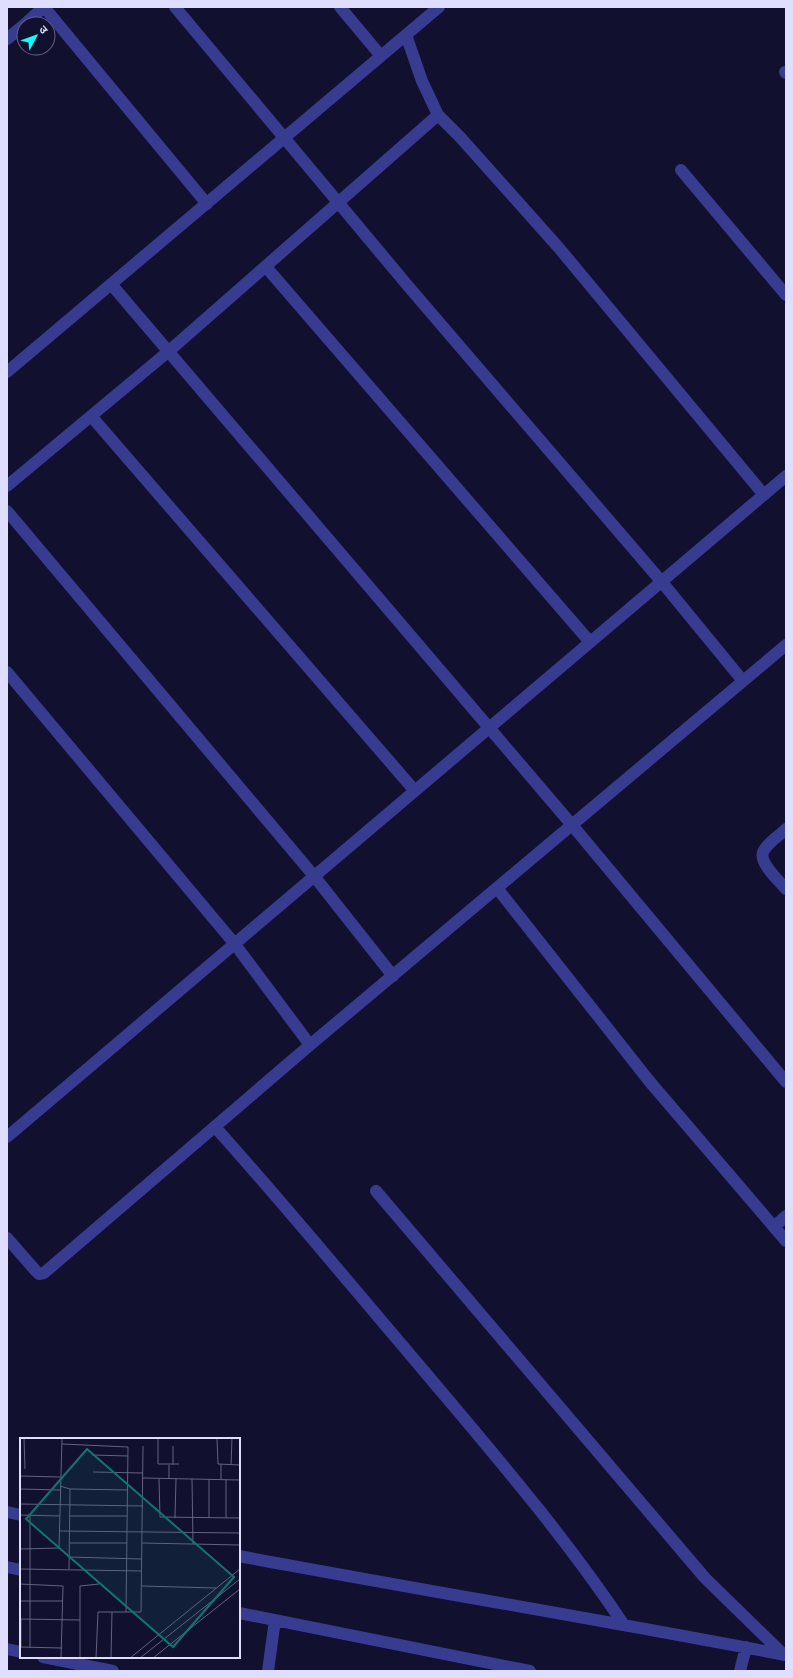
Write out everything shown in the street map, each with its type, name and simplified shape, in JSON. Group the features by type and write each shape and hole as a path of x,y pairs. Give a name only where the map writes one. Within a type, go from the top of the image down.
{"street":[{"path":"33,16 44,7 207,204"},
{"path":"175,7 339,204 661,581 742,681"},
{"path":"340,7 381,56"},
{"path":"7,372 440,7"},
{"path":"7,39 16,31"},
{"path":"406,35 422,81 438,115 460,137 559,248 764,495"},
{"path":"7,486 169,351 339,204 438,115"},
{"path":"681,170 786,295"},
{"path":"266,267 590,642"},
{"path":"111,284 572,825 786,1082"},
{"path":"91,416 415,791"},
{"path":"7,1137 786,476"},
{"path":"7,511 314,876 393,976"},
{"path":"7,1238 39,1274 44,1273 310,1045 786,645"},
{"path":"7,672 234,943 310,1045"},
{"path":"786,829 767,846 763,852 762,858 766,866 786,889"},
{"path":"497,888 650,1082 786,1241"},
{"path":"215,1127 261,1178 527,1493 598,1586 624,1625"},
{"path":"376,1191 706,1578 785,1655"},
{"path":"774,1227 786,1216"},
{"path":"7,1512 20,1514"},
{"path":"240,1556 785,1655"},
{"path":"7,1567 20,1570"},
{"path":"240,1613 530,1671"},
{"path":"268,1671 275,1620"},
{"path":"740,1671 746,1647"},
{"path":"7,1649 20,1652"},
{"path":"49,1658 113,1671"}]}
